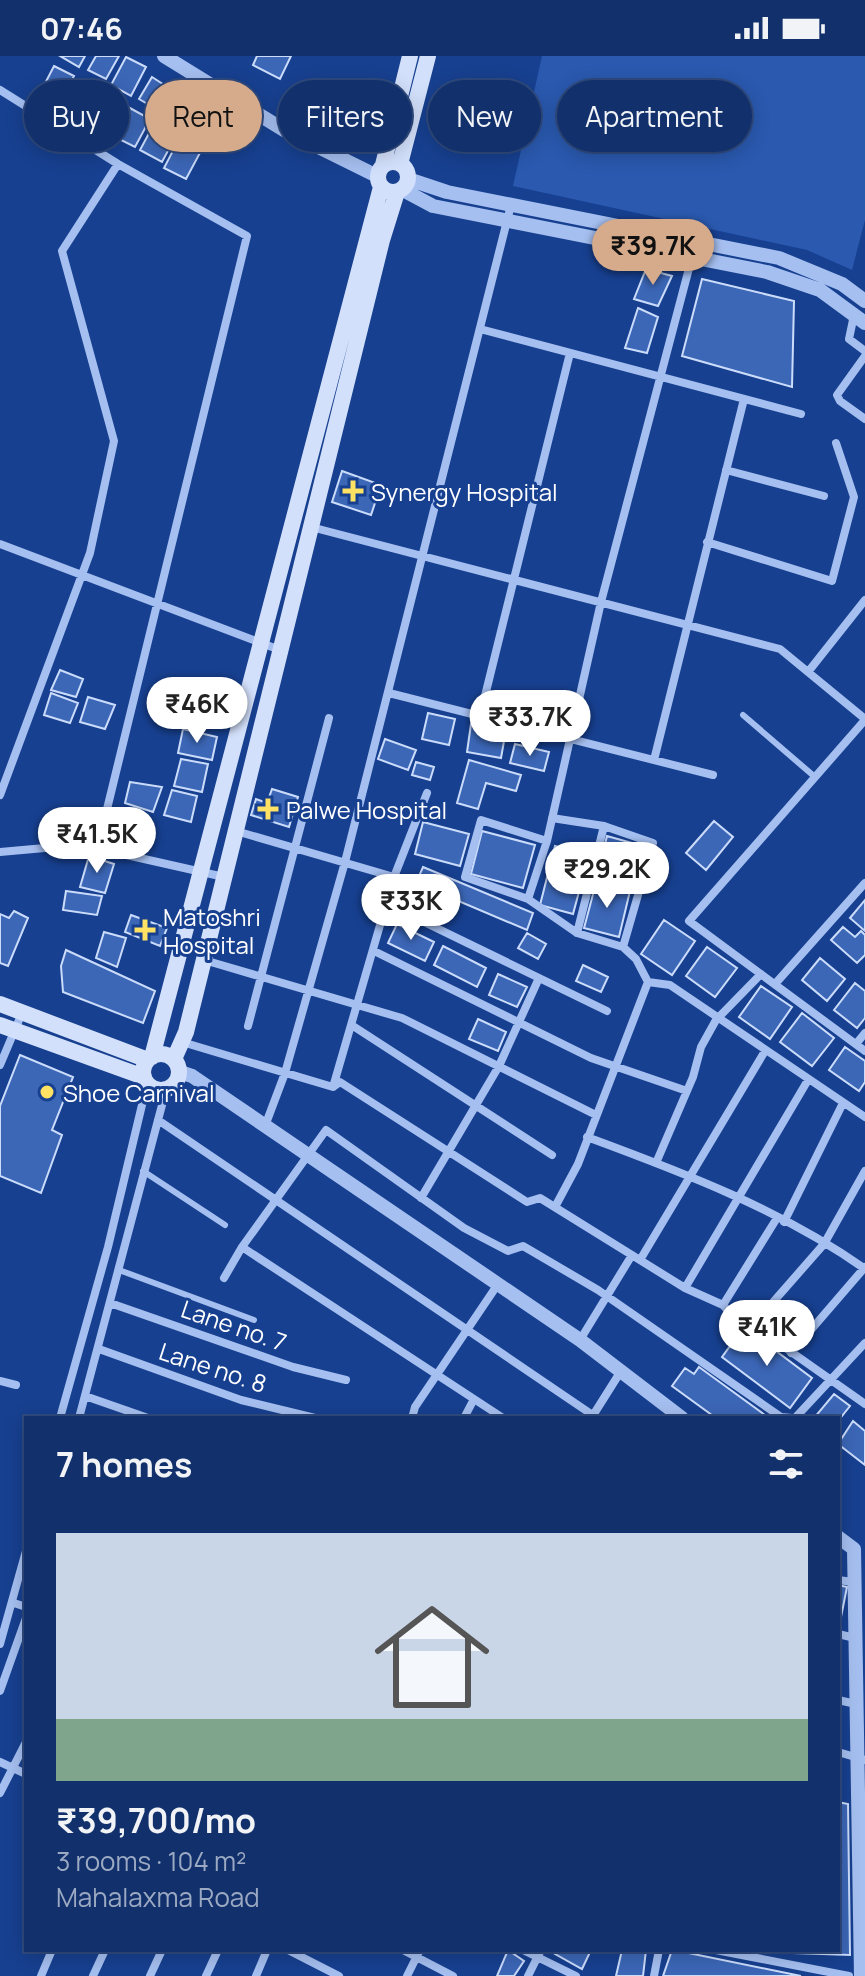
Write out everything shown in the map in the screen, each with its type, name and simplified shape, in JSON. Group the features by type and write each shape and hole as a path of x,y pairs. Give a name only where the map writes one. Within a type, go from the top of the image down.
{"main road":[{"path":"7,1028 145,1080 159,1091 166,1090 178,1080 177,1066 182,1042 281,650 393,179 410,56"},
{"path":"145,1080 262,643 428,56"},
{"path":"0,1004 150,1058 167,1055 177,1066"}],"street":[{"path":"164,56 187,62 284,130 393,179 433,206 692,257 796,280 820,290 860,319 849,339 865,354 837,395 840,401 865,419"},
{"path":"0,90 118,164 247,236 97,850"},
{"path":"0,795 90,553 114,441 62,251 118,164"},
{"path":"393,179 779,258 842,284 865,301"},
{"path":"265,1126 285,1073 345,862 511,205"},
{"path":"528,899 547,841 601,602 692,257"},
{"path":"480,329 801,414"},
{"path":"480,716 570,353"},
{"path":"654,760 744,399"},
{"path":"707,542 832,581 854,497 836,443"},
{"path":"726,470 824,496"},
{"path":"311,527 780,649 865,719 689,921 865,1051"},
{"path":"1,546 281,650"},
{"path":"808,672 865,600"},
{"path":"389,693 713,775"},
{"path":"248,1026 329,718"},
{"path":"333,1087 360,1004 394,877 427,793"},
{"path":"552,818 604,826 653,843 623,947"},
{"path":"547,841 481,820 465,877 528,899 577,933 623,947 636,959 648,982 578,1164 555,1207"},
{"path":"577,933 604,826"},
{"path":"236,831 394,877"},
{"path":"0,852 67,846 224,877"},
{"path":"775,984 865,883"},
{"path":"387,904 607,1011"},
{"path":"374,951 615,1067 687,1091"},
{"path":"204,959 402,1018 596,1115"},
{"path":"656,1163 687,1091 701,1047 716,1020 761,974"},
{"path":"421,1198 499,1066 539,978"},
{"path":"648,982 670,985 716,1020 865,1117"},
{"path":"0,1065 7,1028 22,1013"},
{"path":"353,1026 552,1155"},
{"path":"856,1044 865,1033"},
{"path":"182,1042 333,1087"},
{"path":"580,1340 690,1176 765,1051"},
{"path":"177,1066 580,1340 679,1416"},
{"path":"61,1416 111,1237 145,1080"},
{"path":"685,1288 808,1080"},
{"path":"333,1087 340,1082 527,1202 540,1198 685,1288 723,1305 740,1324 753,1325 865,1404"},
{"path":"80,1416 166,1090"},
{"path":"723,1305 781,1220 843,1103"},
{"path":"158,1120 593,1416"},
{"path":"224,1278 242,1247 326,1130 486,1241 508,1251 523,1246 607,1296 780,1416"},
{"path":"587,1137 690,1176 781,1220 865,1268 791,1353"},
{"path":"753,1325 824,1244 865,1171"},
{"path":"111,1237 126,1240"},
{"path":"242,1247 500,1416"},
{"path":"413,1416 498,1284"},
{"name":"Lane no. 7","path":"110,1303 293,1367 346,1380"},
{"path":"795,1416 865,1343"},
{"name":"Lane no. 8","path":"99,1349 241,1400 307,1416"},
{"path":"595,1416 621,1371"},
{"path":"0,1381 16,1385"},
{"path":"85,1396 142,1416"},
{"path":"465,1416 474,1399"},
{"path":"840,1538 854,1549 855,1638 860,1675 856,1704 861,1758 861,1976"},
{"path":"0,1644 24,1560"},
{"path":"14,1603 24,1606"},
{"path":"0,1691 24,1624"},
{"path":"840,1634 855,1638"},
{"path":"840,1700 856,1704"},
{"path":"0,1793 24,1746"},
{"path":"840,1753 861,1758"},
{"path":"0,1762 24,1773"},
{"path":"41,1976 51,1952"},
{"path":"93,1976 104,1952"},
{"path":"150,1976 161,1952"},
{"path":"206,1976 217,1952"},
{"path":"256,1976 266,1952"},
{"path":"292,1952 339,1976"},
{"path":"654,1976 659,1952"},
{"path":"726,1952 849,1976"},
{"path":"783,1963 785,1952"},
{"path":"528,1976 539,1953 576,1976"},
{"path":"407,1976 418,1954 453,1976"}],"lane":[{"path":"743,715 815,777"},
{"path":"143,1171 225,1225"},
{"path":"119,1270 254,1320"}],"shaded area":[{"path":"542,56 865,56 865,220 852,270 807,250 513,186 521,152 541,152 541,80 537,80"}],"building":[{"path":"60,56 85,56 79,67"},
{"path":"96,56 119,56 106,79 88,70"},
{"path":"257,56 291,56 280,79 253,65"},
{"path":"126,57 146,67 131,96 129,80 114,80"},
{"path":"54,66 74,76 72,80 47,80"},
{"path":"145,89 145,103 139,99"},
{"path":"129,108 145,116 145,128 135,147 129,144"},
{"path":"145,141 145,152 167,152 162,162 140,150"},
{"path":"172,152 200,152 186,179 164,168"},
{"path":"646,269 672,276 658,306 634,299"},
{"path":"702,279 794,301 792,387 682,356"},
{"path":"638,308 658,317 647,353 625,348"},
{"path":"342,471 381,485 371,515 332,502"},
{"path":"60,670 83,679 76,697 51,690"},
{"path":"51,693 78,703 70,723 44,715"},
{"path":"88,697 115,705 105,729 80,722"},
{"path":"428,713 455,719 449,745 422,739"},
{"path":"471,724 506,730 501,758 467,752"},
{"path":"183,729 217,737 212,760 178,753"},
{"path":"385,739 416,750 408,770 378,759"},
{"path":"515,744 549,752 544,771 510,763"},
{"path":"181,759 208,764 202,792 174,786"},
{"path":"469,760 521,775 516,791 486,783 478,809 457,803"},
{"path":"416,762 434,767 430,780 412,775"},
{"path":"130,782 162,787 153,812 125,803"},
{"path":"272,789 298,797 289,827 251,815 256,799 267,803"},
{"path":"172,790 197,796 191,822 164,815"},
{"path":"714,821 733,837 706,870 686,853"},
{"path":"423,822 469,834 460,866 415,854"},
{"path":"482,831 535,845 523,888 471,874"},
{"path":"607,836 646,847 637,880 618,875 622,862 602,856"},
{"path":"555,846 589,855 573,914 540,905"},
{"path":"89,856 114,864 105,893 80,887"},
{"path":"423,867 533,913 527,930 416,883"},
{"path":"596,883 630,891 619,937 584,928"},
{"path":"66,891 102,896 97,915 63,910"},
{"path":"865,900 865,931 850,918"},
{"path":"14,911 28,918 8,966 0,963 0,914 9,918"},
{"path":"131,915 167,928 160,946 125,932"},
{"path":"664,920 695,941 672,975 641,954"},
{"path":"397,924 434,942 425,961 388,943"},
{"path":"843,927 855,937 861,931 865,935 865,955 857,963 831,940"},
{"path":"104,932 126,938 117,967 96,958"},
{"path":"527,933 546,944 538,959 518,948"},
{"path":"443,946 486,968 477,987 434,965"},
{"path":"707,947 737,968 715,997 686,976"},
{"path":"66,950 155,991 143,1023 63,992 61,966"},
{"path":"820,958 845,979 827,1001 802,980"},
{"path":"583,965 608,977 601,992 576,981"},
{"path":"498,974 527,987 517,1007 489,995"},
{"path":"855,983 865,991 865,1018 857,1028 834,1010"},
{"path":"761,986 792,1007 770,1039 739,1017"},
{"path":"802,1013 834,1038 812,1066 780,1042"},
{"path":"478,1019 506,1032 498,1051 469,1039"},
{"path":"845,1047 865,1061 865,1082 859,1091 829,1070"},
{"path":"20,1055 73,1077 52,1130 62,1135 41,1193 0,1176 0,1106"},
{"path":"744,1327 812,1378 790,1408 722,1357"},
{"path":"699,1367 766,1416 713,1416 672,1386 685,1368 694,1374"},
{"path":"834,1394 850,1406 840,1418 840,1416 816,1416"},
{"path":"853,1421 865,1431 865,1465 840,1446"},
{"path":"840,1585 847,1587 840,1622"},
{"path":"840,1802 848,1804 850,1955 793,1953 840,1952"},
{"path":"507,1952 524,1961 514,1976 497,1976"},
{"path":"552,1952 590,1952 582,1969"},
{"path":"622,1952 646,1952 643,1976 616,1976"},
{"path":"671,1952 684,1952 801,1976 663,1976"}],"place":[{"name":"Synergy Hospital","path":"353,491"},
{"name":"Palwe Hospital","path":"268,809"},
{"name":"Matoshri Hospital","path":"145,930"},
{"name":"Shoe Carnival","path":"47,1092"}]}
